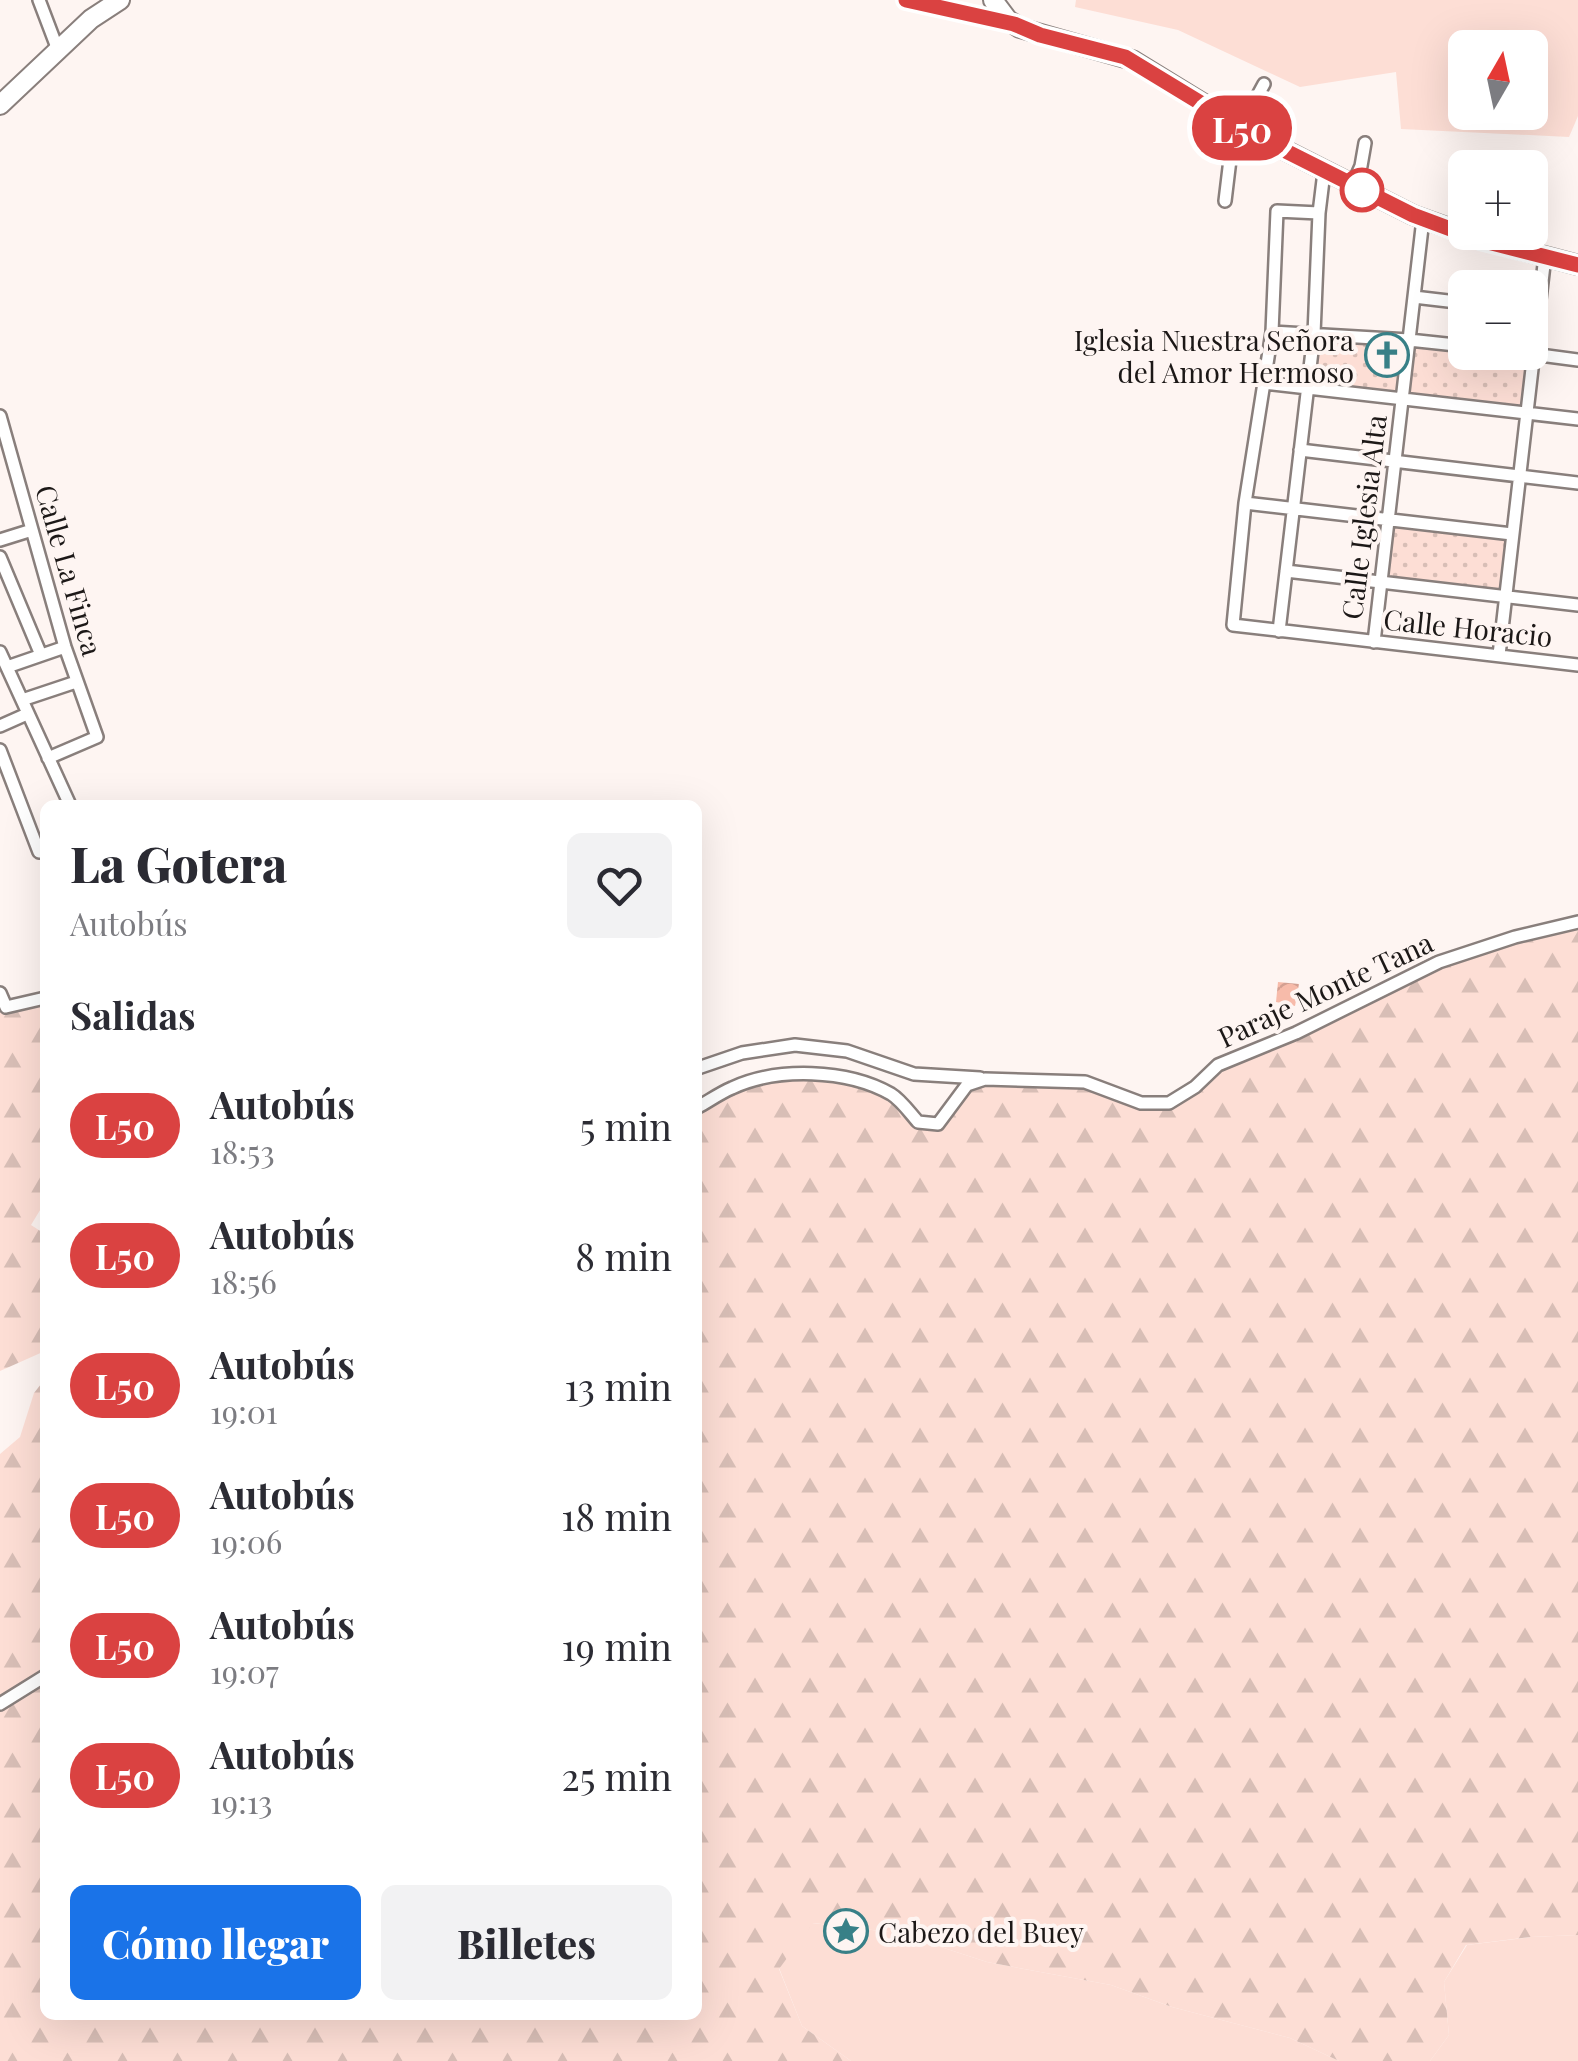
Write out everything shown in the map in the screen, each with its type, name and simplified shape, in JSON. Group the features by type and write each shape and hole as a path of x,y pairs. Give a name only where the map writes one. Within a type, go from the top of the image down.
{"main road":[{"path":"0,104 91,19 120,0"},
{"path":"993,0 1014,24 1132,60 1324,172 1423,219 1480,240 1578,265"}],"street":[{"path":"38,0 58,50"},
{"path":"906,0 1014,24"},
{"path":"1225,201 1230,148 1264,84"},
{"path":"1352,186 1365,142"},
{"path":"1279,631 1314,334 1318,213 1324,172"},
{"path":"1318,213 1277,211 1272,332 1245,502 1512,534"},
{"name":"Calle Iglesia Alta","path":"1374,642 1423,219"},
{"path":"1542,270 1545,256"},
{"path":"1414,298 1448,301"},
{"path":"1272,332 1448,344"},
{"path":"1548,356 1578,360"},
{"path":"1499,656 1530,370"},
{"path":"1263,383 1578,418"},
{"name":"Calle La Finca","path":"0,416 65,647 97,737 48,758"},
{"path":"1300,450 1578,483"},
{"name":"Calle Horacio","path":"1245,502 1233,626 1578,664"},
{"path":"0,540 32,530"},
{"path":"0,557 40,655"},
{"path":"1286,571 1578,605"},
{"path":"6,667 65,647"},
{"path":"0,652 68,800"},
{"path":"22,700 76,682"},
{"path":"0,726 27,714"},
{"path":"0,750 40,852"},
{"name":"Paraje Monte Tana","path":"702,1067 742,1053 796,1045 847,1051 914,1074 1084,1082 1141,1102 1169,1103 1196,1087 1218,1065 1440,962 1578,922"},
{"path":"2,998 12,1006 40,999"},
{"path":"702,1105 734,1087 766,1077 820,1074 860,1082 894,1095 918,1122 938,1124 967,1085 985,1079"},
{"path":"0,1704 40,1679"}],"green space":[{"path":"1076,0 1578,0 1578,116 1569,137 1401,129 1396,72 1300,87 1178,30 1075,7"},
{"path":"1314,334 1448,345 1448,370 1530,370 1525,413 1307,388"},
{"path":"1388,519 1512,534 1505,596 1381,582"},
{"path":"1578,925 1578,1935 1466,1945 1444,1982 1449,2035 1430,2061 1339,2061 1290,2038 1172,2007 1111,1985 987,1962 898,1933 813,1923 779,1969 802,2026 851,2061 0,2061 0,1454 20,1437 40,1385 40,2020 702,2020 702,1111 736,1091 803,1076 871,1089 923,1127 944,1127 974,1087 994,1083 1076,1084 1140,1106 1177,1103 1189,1098 1227,1065 1300,1039 1439,966 1496,946"},
{"path":"0,1000 10,1010 40,1006 40,1210 31,1225 40,1231 40,1353 0,1371"},
{"path":"812,1923 898,1933 987,1962 1111,1985 1172,2007 1290,2038 1339,2061 851,2061 802,2026 779,1968"},
{"path":"1578,1935 1578,2061 1430,2061 1449,2035 1444,1982 1467,1945"}],"water":[{"path":"1278,982 1299,984 1295,1006 1276,1002"}],"bus line":[{"name":"L50","path":"906,0 1014,24 1040,35 1125,57 1250,133 1413,215 1480,240 1578,265"}],"place":[{"name":"Iglesia Nuestra Señora del Amor Hermoso","path":"1387,355"},
{"name":"Cabezo del Buey","path":"846,1931"}]}
